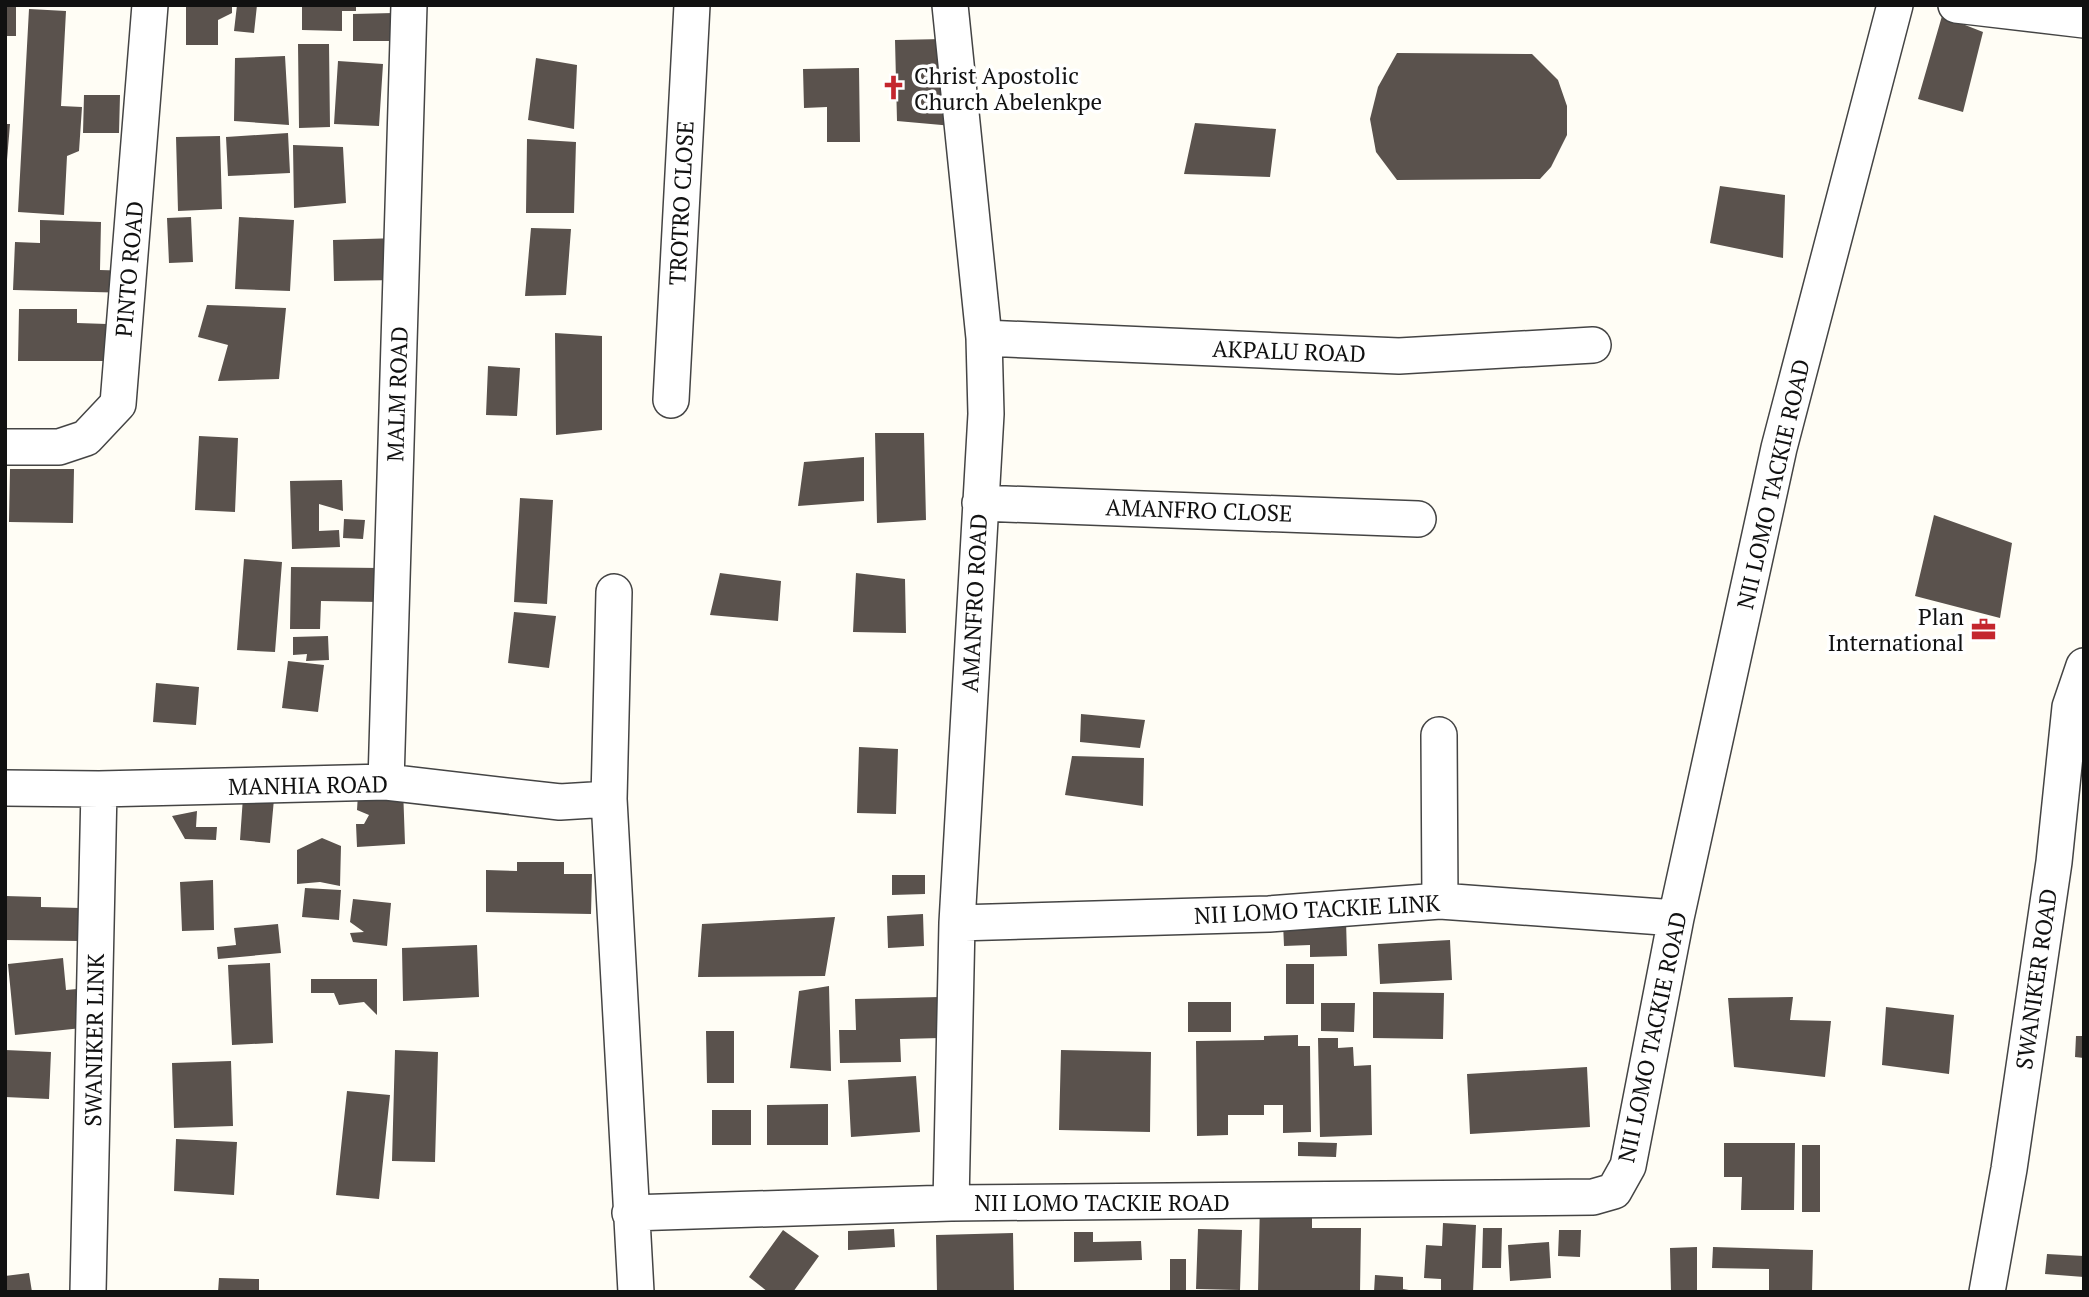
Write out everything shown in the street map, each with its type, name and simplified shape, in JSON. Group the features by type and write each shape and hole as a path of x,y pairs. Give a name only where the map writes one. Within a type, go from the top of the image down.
{"street":[{"name":"PINTO ROAD","path":"5,447 60,447 86,438 118,404 150,5"},
{"name":"MALM ROAD","path":"386,782 409,5"},
{"name":"TROTRO CLOSE","path":"671,400 692,5"},
{"name":"AMANFRO ROAD","path":"950,5 984,338 986,414 957,923 951,1203"},
{"name":"NII LOMO TACKIE ROAD","path":"629,1213 951,1203 1593,1197 1614,1191 1628,1166 1676,918 1779,447 1895,5"},
{"path":"1956,5 2084,19"},
{"name":"AKPALU ROAD","path":"984,338 1399,356 1593,345"},
{"name":"AMANFRO CLOSE","path":"979,503 1418,519"},
{"path":"614,592 609,799 629,1213 636,1292"},
{"name":"SWANIKER ROAD","path":"1987,1292 2009,1170 2054,862 2070,707 2084,666"},
{"path":"1439,735 1440,901"},
{"name":"MANHIA ROAD","path":"5,788 99,789 386,782 560,802 609,799"},
{"name":"SWANIKER LINK","path":"88,1292 99,789"},
{"name":"NII LOMO TACKIE LINK","path":"957,923 1269,914 1440,901 1676,918"}],"building":[{"path":"5,5 16,5 16,36 5,36"},
{"path":"186,5 232,5 232,13 218,20 218,45 186,45"},
{"path":"237,5 257,5 254,33 234,31"},
{"path":"302,5 356,5 356,11 342,11 342,31 302,30"},
{"path":"29,9 66,11 61,106 82,107 79,151 67,156 64,215 18,212"},
{"path":"393,13 393,41 353,41 353,14"},
{"path":"1942,16 1983,32 1963,112 1918,99"},
{"path":"943,39 953,126 897,121 895,40"},
{"path":"298,44 329,44 330,127 299,128"},
{"path":"1397,53 1532,54 1558,80 1567,106 1567,135 1551,167 1540,179 1397,180 1376,152 1370,119 1378,87"},
{"path":"285,56 289,125 234,121 235,58"},
{"path":"536,58 577,65 574,129 528,120"},
{"path":"338,61 383,64 379,126 334,124"},
{"path":"859,68 860,142 827,142 827,107 804,108 803,69"},
{"path":"84,95 120,95 119,133 83,133"},
{"path":"1195,123 1276,129 1270,177 1184,174"},
{"path":"5,124 10,124 7,160 5,160"},
{"path":"288,133 290,173 228,176 226,137"},
{"path":"220,136 222,209 178,211 176,137"},
{"path":"527,139 576,142 574,213 526,213"},
{"path":"293,145 343,147 346,203 294,208"},
{"path":"1720,186 1785,195 1783,258 1710,243"},
{"path":"191,217 193,262 169,263 167,218"},
{"path":"239,217 294,220 290,291 235,289"},
{"path":"40,220 101,222 100,270 134,271 133,293 13,290 15,242 40,243"},
{"path":"531,228 571,229 566,295 525,296"},
{"path":"398,238 398,280 334,281 333,240"},
{"path":"207,305 286,308 279,379 218,381 228,345 198,337"},
{"path":"19,309 77,309 77,323 107,324 107,361 18,361"},
{"path":"555,333 602,336 602,430 556,435"},
{"path":"488,366 520,368 517,416 486,415"},
{"path":"875,433 924,433 926,520 877,523"},
{"path":"199,436 238,438 235,512 195,510"},
{"path":"864,457 864,501 798,506 804,462"},
{"path":"10,469 74,469 73,523 9,522"},
{"path":"342,480 343,511 319,504 319,531 339,530 340,547 292,549 290,481"},
{"path":"520,498 553,500 547,604 514,602"},
{"path":"1934,515 2012,543 2000,618 1915,596"},
{"path":"344,519 365,520 363,539 343,538"},
{"path":"244,559 282,562 275,652 237,650"},
{"path":"291,567 380,568 380,602 321,601 320,629 290,629"},
{"path":"720,573 781,581 778,621 710,615"},
{"path":"856,573 905,579 906,633 853,632"},
{"path":"514,612 556,616 549,668 508,663"},
{"path":"328,636 329,660 306,661 307,654 293,655 293,637"},
{"path":"288,661 324,665 318,712 282,708"},
{"path":"156,683 199,687 196,725 153,722"},
{"path":"1081,714 1145,720 1140,748 1080,742"},
{"path":"859,747 898,749 896,814 857,813"},
{"path":"1072,756 1144,758 1143,806 1065,795"},
{"path":"403,788 405,844 357,847 356,824 364,824 369,815 357,810 358,794"},
{"path":"243,797 274,799 270,843 240,840"},
{"path":"197,811 196,827 217,827 216,840 185,839 172,816"},
{"path":"322,838 341,846 340,886 320,882 297,884 297,850"},
{"path":"517,862 564,862 564,874 592,874 591,914 486,912 486,870 517,871"},
{"path":"892,875 925,875 925,894 892,895"},
{"path":"213,880 214,930 182,931 180,882"},
{"path":"305,888 341,890 339,920 302,917"},
{"path":"5,896 41,897 41,907 81,908 80,941 5,940"},
{"path":"353,899 391,903 387,946 353,942 350,933 364,932 350,922"},
{"path":"923,914 924,946 888,948 887,916"},
{"path":"835,917 825,976 698,977 702,924"},
{"path":"1346,920 1347,956 1310,957 1310,945 1284,946 1283,923"},
{"path":"278,924 281,953 218,959 217,947 236,945 234,928"},
{"path":"1450,940 1452,980 1380,984 1378,944"},
{"path":"477,945 479,997 403,1001 402,948"},
{"path":"63,958 66,990 77,989 82,1028 15,1035 8,964"},
{"path":"270,963 273,1043 232,1045 228,965"},
{"path":"1286,964 1314,964 1314,1004 1286,1004"},
{"path":"311,979 377,979 377,1015 364,1002 339,1005 334,993 311,993"},
{"path":"829,986 831,1071 790,1068 799,991"},
{"path":"1373,992 1444,993 1443,1039 1373,1038"},
{"path":"940,997 940,1038 900,1039 901,1062 840,1063 839,1030 856,1030 855,999"},
{"path":"1793,997 1790,1020 1831,1021 1825,1077 1734,1067 1728,998"},
{"path":"1188,1002 1231,1002 1231,1032 1188,1032"},
{"path":"1321,1003 1355,1003 1354,1032 1321,1031"},
{"path":"1886,1007 1954,1015 1949,1074 1882,1065"},
{"path":"706,1031 734,1031 734,1083 707,1083"},
{"path":"1298,1035 1298,1046 1310,1046 1311,1132 1283,1133 1283,1105 1264,1105 1264,1115 1228,1115 1228,1135 1197,1136 1196,1041 1264,1040 1264,1036"},
{"path":"2076,1036 2084,1036 2084,1058 2075,1057"},
{"path":"1318,1038 1338,1038 1338,1048 1353,1047 1354,1066 1371,1065 1372,1135 1320,1137"},
{"path":"5,1050 51,1052 49,1099 5,1097"},
{"path":"395,1050 438,1052 435,1162 392,1161"},
{"path":"1061,1050 1151,1052 1150,1132 1059,1130"},
{"path":"231,1061 233,1126 174,1128 172,1063"},
{"path":"1587,1067 1590,1127 1470,1134 1467,1074"},
{"path":"916,1076 920,1132 851,1137 848,1080"},
{"path":"347,1091 390,1095 379,1199 336,1195"},
{"path":"828,1104 828,1145 767,1145 767,1105"},
{"path":"712,1110 751,1110 751,1145 712,1145"},
{"path":"176,1139 237,1142 234,1195 174,1191"},
{"path":"1298,1142 1337,1143 1336,1157 1298,1156"},
{"path":"1724,1143 1795,1143 1794,1210 1741,1210 1742,1177 1724,1177"},
{"path":"1802,1145 1820,1145 1820,1212 1802,1212"},
{"path":"1260,1203 1312,1203 1312,1228 1361,1228 1360,1292 1258,1292"},
{"path":"1443,1223 1476,1225 1473,1292 1441,1292 1441,1279 1424,1278 1426,1245 1442,1246"},
{"path":"1483,1228 1502,1228 1501,1268 1482,1268"},
{"path":"894,1229 895,1247 848,1250 848,1231"},
{"path":"1198,1229 1242,1230 1240,1290 1196,1289"},
{"path":"783,1230 819,1256 793,1292 768,1292 749,1277"},
{"path":"1559,1230 1581,1230 1580,1257 1558,1256"},
{"path":"1074,1232 1093,1232 1093,1242 1141,1241 1142,1260 1074,1262"},
{"path":"1013,1233 1014,1292 937,1292 936,1235"},
{"path":"1549,1242 1551,1278 1510,1281 1508,1245"},
{"path":"1697,1247 1697,1292 1671,1292 1670,1248"},
{"path":"1713,1247 1813,1250 1812,1292 1769,1292 1769,1269 1712,1268"},
{"path":"2047,1254 2084,1256 2084,1277 2045,1274"},
{"path":"1170,1259 1186,1259 1186,1292 1170,1292"},
{"path":"29,1273 32,1292 5,1292 5,1276"},
{"path":"1375,1275 1403,1277 1403,1289 1421,1292 1374,1292"},
{"path":"219,1278 259,1279 259,1292 218,1292"}],"place":[{"name":"Christ Apostolic Church Abelenkpe","path":"894,88"},
{"name":"Plan International","path":"1984,629"}]}
